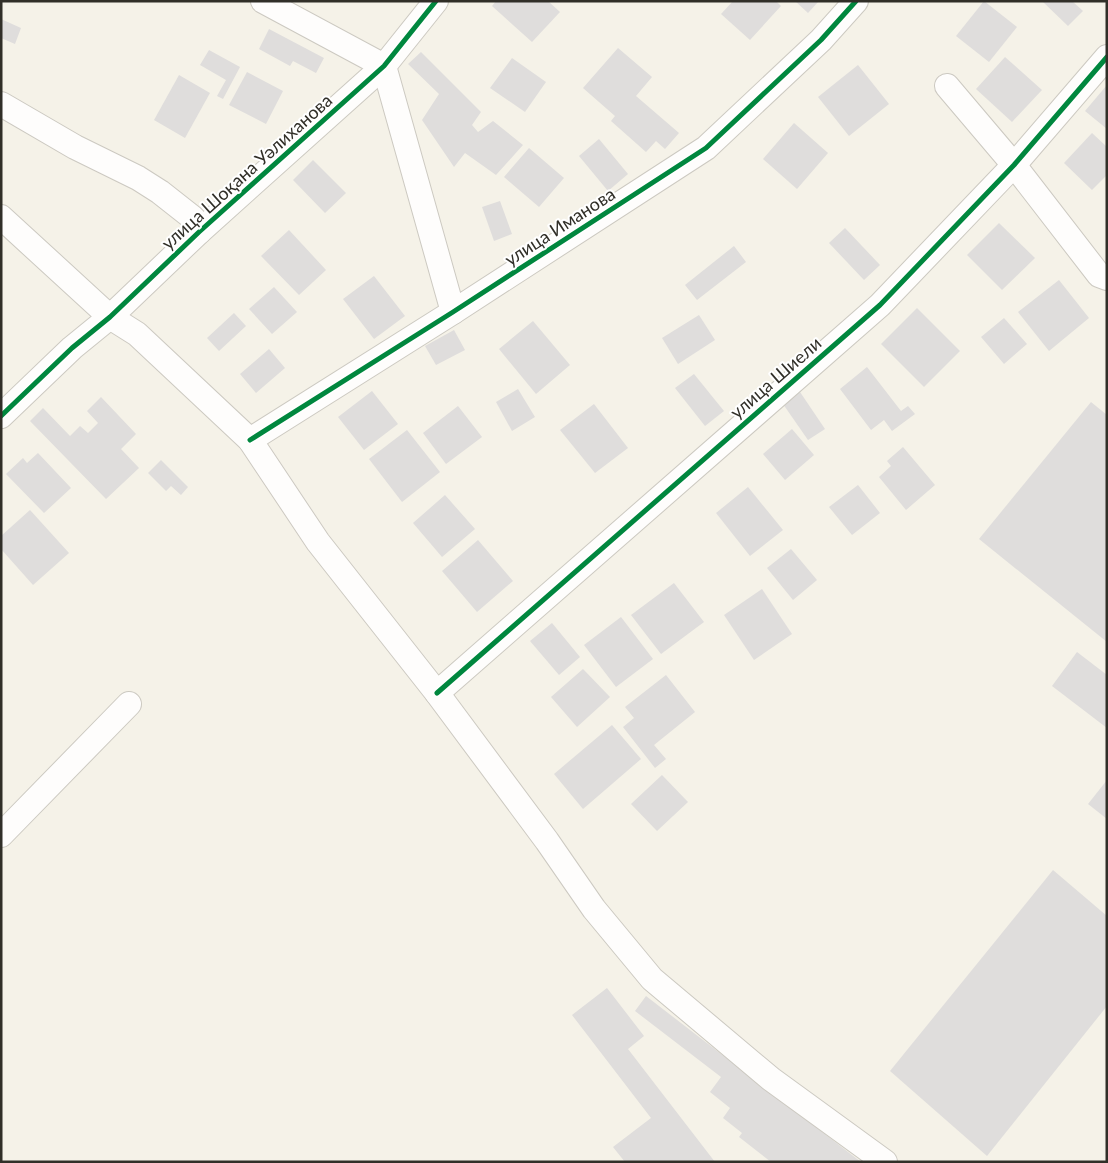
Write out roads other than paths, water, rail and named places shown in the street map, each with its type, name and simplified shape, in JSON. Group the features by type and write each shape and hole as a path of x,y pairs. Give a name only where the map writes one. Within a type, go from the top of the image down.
{"street":[{"path":"263,1 384,66 453,312"},
{"name":"улица Шоқана Уәлиханова","path":"1,416 72,348 110,317 199,232 384,66 436,1"},
{"name":"улица Иманова","path":"250,440 453,312 706,148 821,40 856,1"},
{"name":"улица Шиели","path":"437,692 880,305 1014,165 1107,57"},
{"path":"947,86 1014,165 1099,274 1107,278"},
{"path":"1,104 75,147 138,178 193,218 199,232"},
{"path":"1,217 110,317 137,334 250,440 318,542 437,692 547,841 594,909 652,980 771,1079 885,1162"},
{"path":"1,835 129,704"}]}
